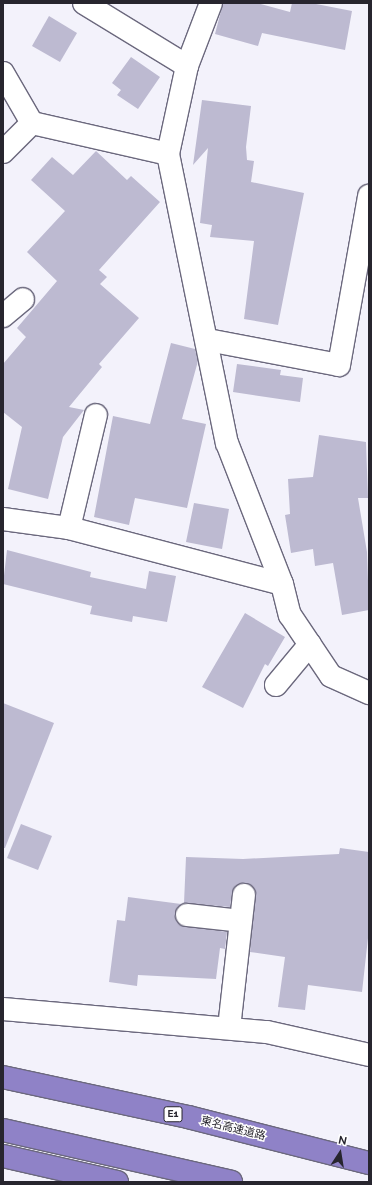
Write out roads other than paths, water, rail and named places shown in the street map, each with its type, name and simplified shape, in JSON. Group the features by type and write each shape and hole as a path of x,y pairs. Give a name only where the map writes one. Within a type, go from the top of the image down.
{"highway":[{"name":"東名高速道路","path":"3,1077 369,1163"},
{"path":"3,1130 231,1182"},
{"path":"3,1156 117,1182"}],"street":[{"path":"84,3 187,66"},
{"path":"211,3 187,66 168,154 208,340 227,443 282,584 290,615 331,676 369,693"},
{"path":"3,73 32,123 168,154"},
{"path":"3,152 32,123"},
{"path":"208,340 338,365 369,196"},
{"path":"3,316 23,299"},
{"path":"69,528 96,415"},
{"path":"3,519 69,528 282,584"},
{"path":"276,685 310,644"},
{"path":"229,1028 244,895"},
{"path":"187,915 241,921"},
{"path":"3,1009 267,1032 369,1055"}]}
